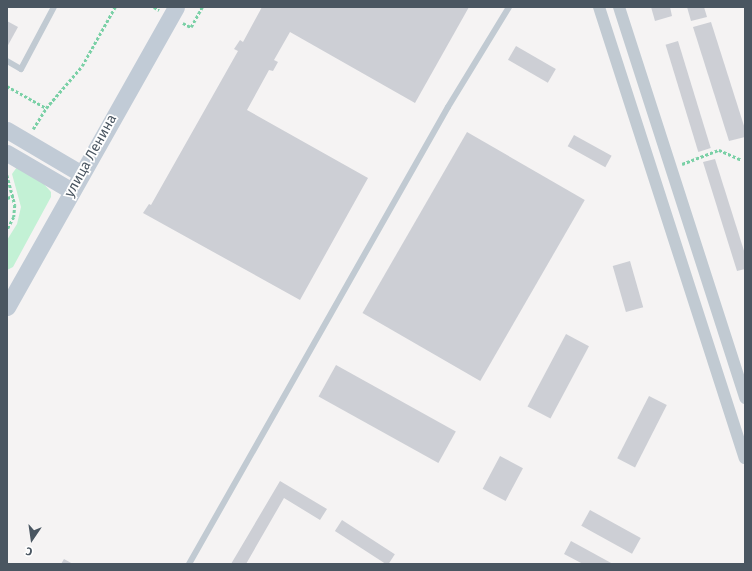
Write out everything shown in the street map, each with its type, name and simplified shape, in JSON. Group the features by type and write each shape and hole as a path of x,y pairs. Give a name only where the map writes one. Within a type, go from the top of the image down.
{"main road":[{"name":"улица Ленина","path":"7,307 72,191 80,173 176,7"},
{"path":"7,130 80,173"},
{"path":"12,156 72,191"}],"street":[{"path":"599,7 745,458"},
{"path":"620,7 745,398"}],"lane":[{"path":"7,61 21,69 54,7"},
{"path":"189,564 448,107 509,7"}],"path":[{"path":"27,141 46,108 82,66 115,7"},
{"path":"7,86 46,108"},
{"path":"671,168 720,150 741,160"},
{"path":"7,230 14,217 14,196 7,174 12,156"},
{"path":"7,198 14,196"}],"green space":[{"path":"17,167 43,183 51,192 51,197 13,267 7,270 7,240 17,224 21,207 12,174"}],"building":[{"path":"262,7 469,7 415,103 290,32 274,60 278,62 273,71 269,70 247,110 368,178 300,300 143,213 149,204 151,205 238,51 234,49 240,40 243,42"},
{"path":"651,7 670,7 672,16 655,21"},
{"path":"687,7 704,7 707,17 691,21"},
{"path":"7,21 18,27 7,47"},
{"path":"711,22 745,129 745,137 729,141 693,27"},
{"path":"678,41 711,148 698,152 666,45"},
{"path":"516,46 556,69 548,83 508,60"},
{"path":"467,132 585,200 480,381 362,313"},
{"path":"574,135 612,156 605,167 568,146"},
{"path":"715,159 745,254 745,269 737,271 703,162"},
{"path":"630,261 643,307 626,312 613,266"},
{"path":"566,334 589,346 550,419 528,406"},
{"path":"336,365 456,431 438,463 319,396"},
{"path":"649,396 667,405 635,467 617,458"},
{"path":"500,456 523,468 506,501 483,489"},
{"path":"280,481 327,509 320,520 284,498 246,564 231,564"},
{"path":"590,510 641,538 632,554 581,526"},
{"path":"342,520 395,554 389,564 386,564 335,531"},
{"path":"571,541 613,564 583,564 564,554"},
{"path":"64,559 73,564 61,564"}]}
